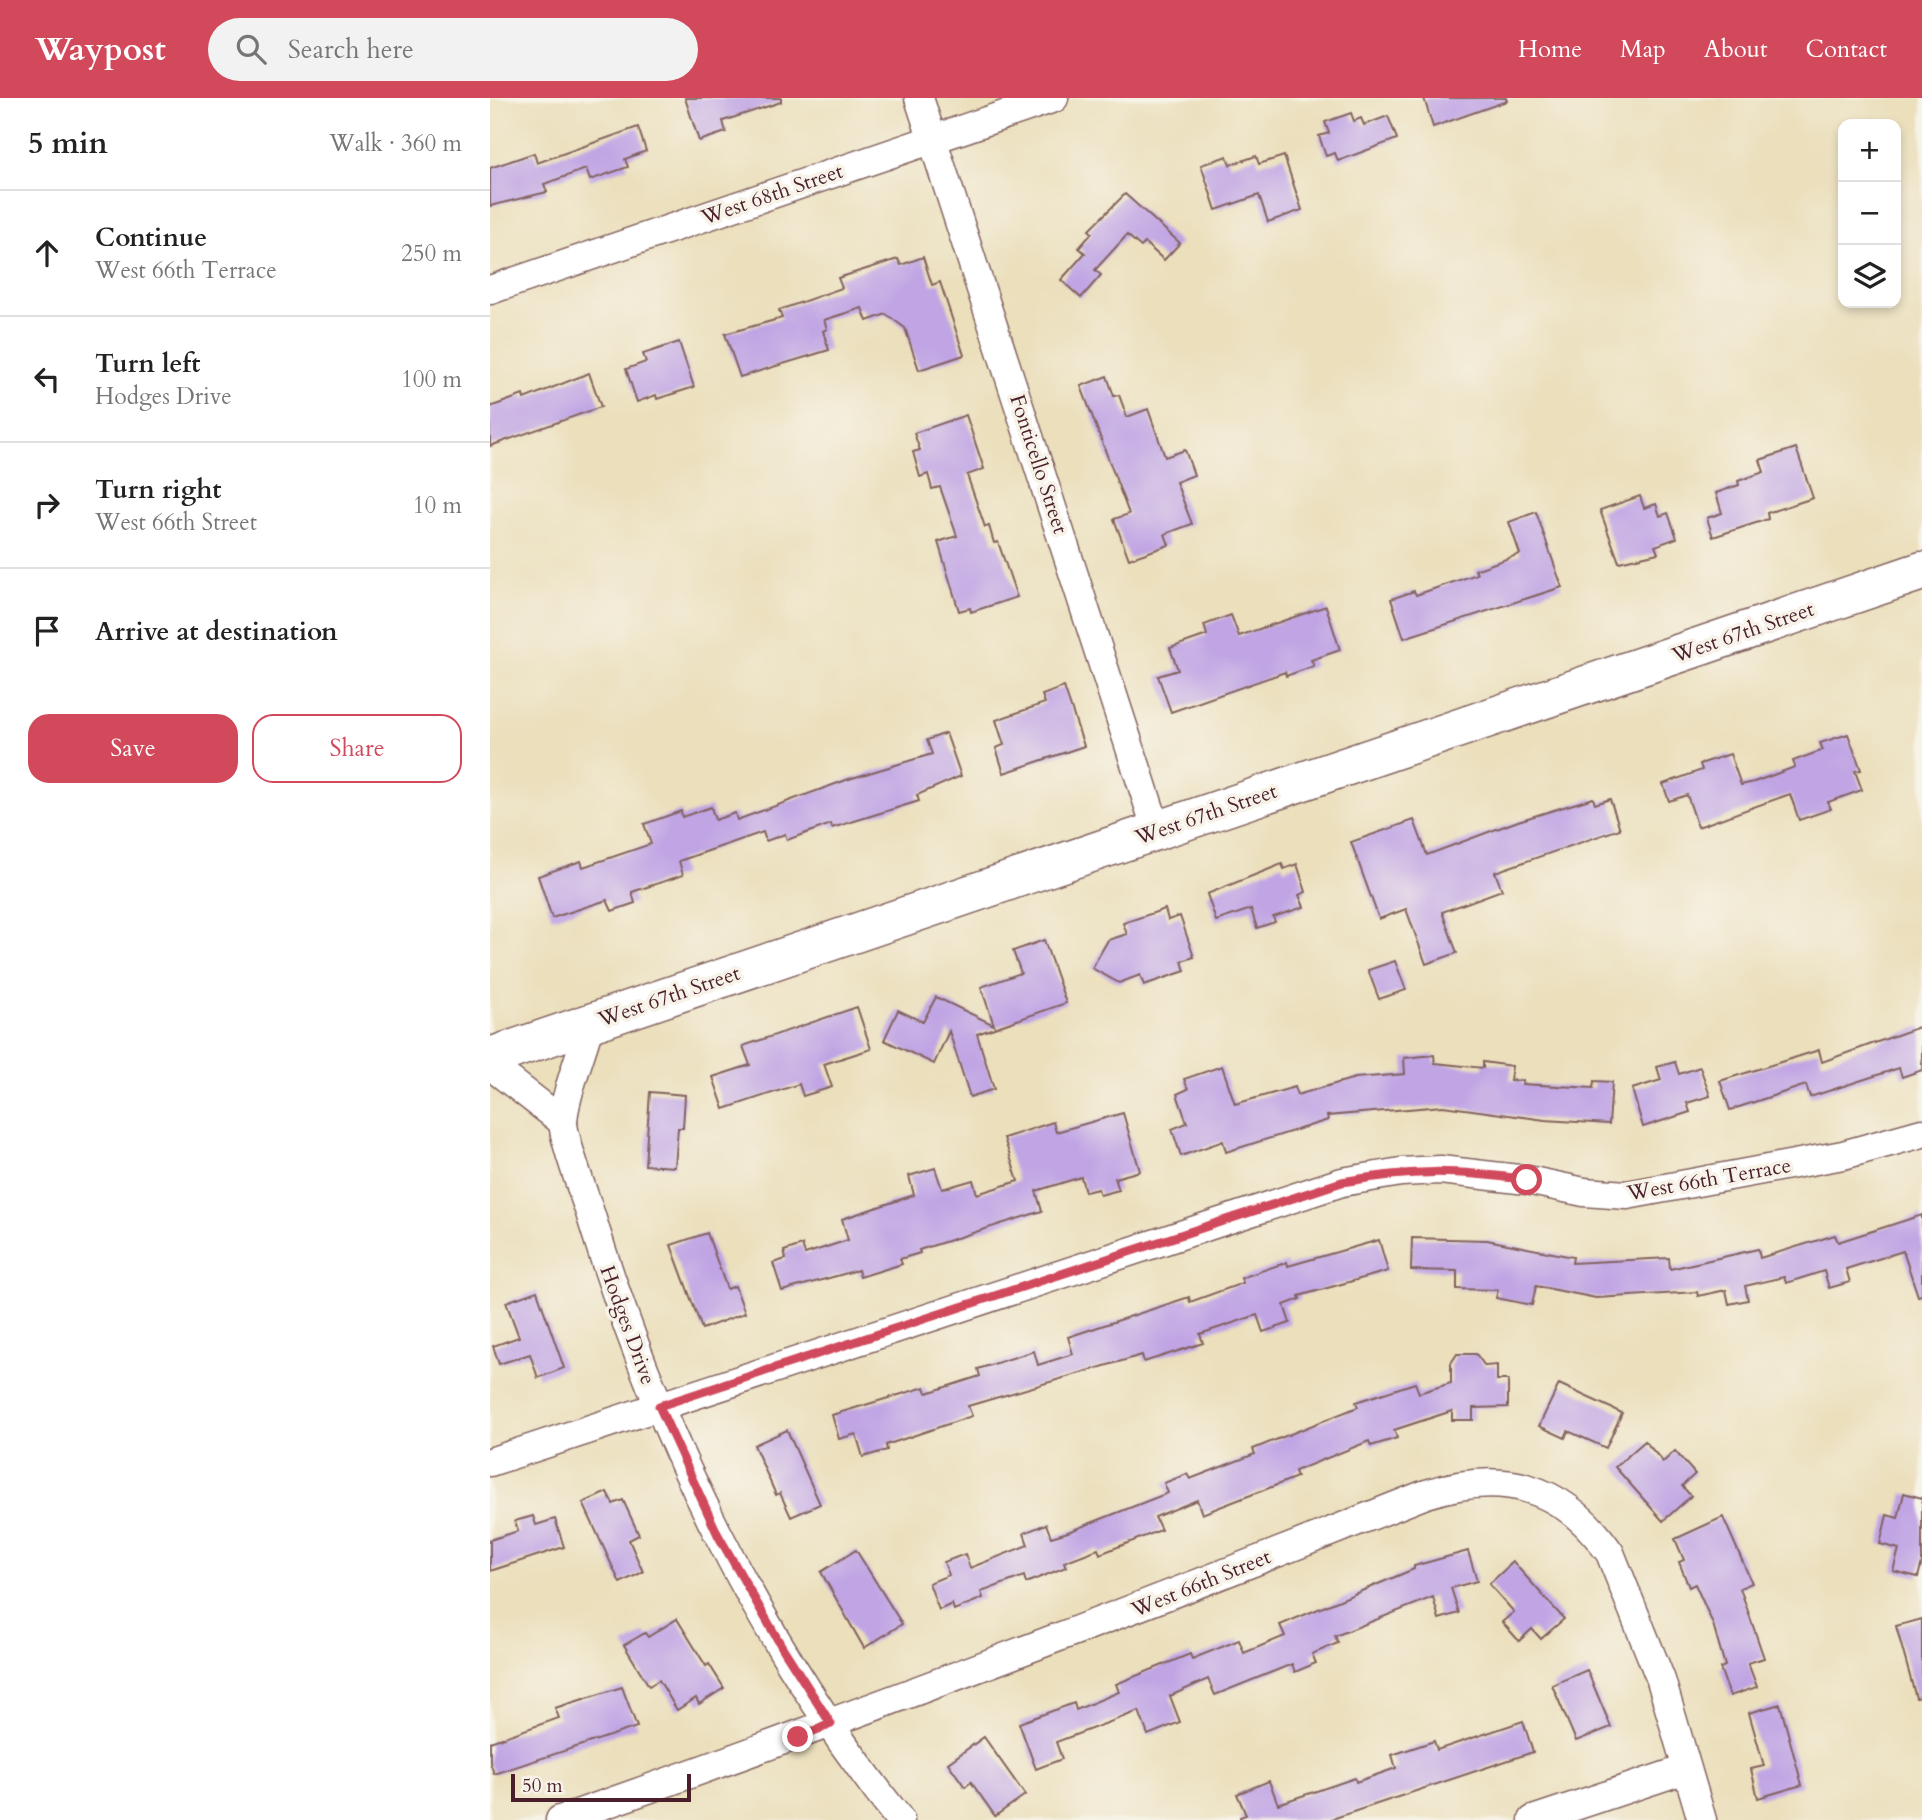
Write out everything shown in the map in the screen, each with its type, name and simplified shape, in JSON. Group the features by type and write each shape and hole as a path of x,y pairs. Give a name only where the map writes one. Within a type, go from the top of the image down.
{"street":[{"name":"Fonticello Street","path":"919,98 1157,831"},
{"name":"West 68th Street","path":"490,290 1054,98"},
{"name":"West 67th Street","path":"490,1057 1922,571"},
{"path":"490,1065 563,1122 590,1023"},
{"name":"Hodges Drive","path":"563,1122 618,1304 659,1406 718,1535 782,1647 831,1724 900,1820"},
{"name":"West 66th Terrace","path":"490,1462 1342,1182 1401,1172 1440,1170 1527,1180 1584,1192 1627,1195 1843,1155 1922,1133"},
{"name":"West 66th Street","path":"560,1820 831,1724 1140,1608 1426,1494 1459,1484 1503,1482 1545,1494 1564,1505 1597,1535 1610,1553 1661,1680 1702,1820"},
{"path":"1533,1820 1686,1769"}],"building":[{"path":"685,98 781,98 781,102 723,121 726,132 699,141"},
{"path":"1424,98 1506,98 1507,101 1433,127"},
{"path":"1351,113 1354,121 1361,118 1364,125 1388,116 1397,139 1338,161 1335,153 1326,156 1319,136 1329,133 1325,122"},
{"path":"638,127 646,151 625,159 628,167 590,180 586,169 544,184 547,192 490,206 490,168 534,153 537,163"},
{"path":"1227,156 1230,165 1256,156 1259,164 1284,156 1302,210 1268,222 1259,195 1216,210 1201,165"},
{"path":"1125,194 1180,243 1164,260 1145,243 1141,247 1127,235 1095,270 1101,275 1081,298 1061,280 1085,253 1079,248 1092,233 1089,230"},
{"path":"923,257 932,285 940,282 964,355 919,370 905,328 886,314 867,321 862,308 824,320 827,329 823,331 829,350 740,377 725,334 782,318 779,310 842,288 838,278 898,259 901,265"},
{"path":"679,342 694,387 657,399 656,395 637,402 626,369 646,362 643,354"},
{"path":"589,373 601,407 490,446 490,407 523,395 524,399"},
{"path":"1107,376 1114,396 1119,395 1127,417 1148,409 1165,457 1185,450 1194,475 1176,482 1192,524 1165,534 1169,545 1129,559 1114,519 1129,514 1081,386"},
{"path":"966,415 984,469 967,475 985,527 989,526 994,543 998,542 1017,597 971,612 970,608 959,611 938,542 957,536 940,487 932,489 928,474 920,477 913,452 920,450 914,433"},
{"path":"1796,448 1813,498 1767,513 1768,519 1713,537 1707,518 1722,513 1716,493 1739,485 1738,481 1764,472 1760,460"},
{"path":"1640,496 1644,508 1656,504 1660,516 1668,513 1677,538 1655,546 1658,553 1619,562 1600,510"},
{"path":"1536,512 1562,587 1404,638 1391,599 1414,591 1416,595 1477,574 1475,570 1520,554 1509,522"},
{"path":"1326,606 1340,650 1311,660 1314,666 1286,676 1285,672 1171,712 1158,676 1178,670 1170,648 1207,635 1204,625 1231,615 1239,636"},
{"path":"1064,687 1084,746 1004,773 996,748 1004,745 996,720 1045,703 1042,695"},
{"path":"946,733 961,776 917,795 919,801 832,828 831,824 787,840 785,834 766,841 763,832 679,861 683,875 632,892 635,903 612,911 607,900 552,918 538,876 581,861 583,867 651,844 644,824 681,811 682,817 711,807 715,820 735,813 737,820 849,779 932,754 927,740"},
{"path":"1848,734 1861,770 1855,771 1862,790 1828,802 1831,809 1799,820 1790,794 1698,827 1687,795 1669,801 1663,784 1702,770 1700,764 1730,754 1741,785 1754,782 1795,767 1793,761 1823,750 1820,743"},
{"path":"1593,798 1595,804 1610,799 1620,829 1495,872 1502,890 1442,912 1457,953 1426,964 1406,909 1379,919 1351,842 1414,820 1427,855 1518,821"},
{"path":"1282,864 1284,869 1297,864 1306,892 1299,895 1304,907 1273,917 1275,922 1257,928 1251,909 1216,921 1207,894"},
{"path":"1165,909 1168,920 1180,916 1194,957 1182,961 1185,971 1144,985 1140,975 1119,983 1092,968 1108,940 1127,934 1123,923"},
{"path":"1044,940 1066,1003 977,1034 994,1089 970,1097 949,1031 934,1064 884,1040 898,1010 923,1022 936,997 994,1025 981,987 1021,973 1013,951"},
{"path":"1395,961 1406,990 1379,999 1368,970"},
{"path":"857,1007 871,1049 824,1064 832,1087 803,1096 799,1084 724,1109 713,1077 750,1065 743,1046"},
{"path":"1922,1026 1922,1070 1902,1077 1899,1068 1810,1097 1806,1085 1730,1110 1720,1081 1819,1050 1822,1062"},
{"path":"1434,1055 1435,1063 1483,1068 1483,1062 1512,1066 1510,1080 1523,1081 1522,1084 1593,1088 1594,1081 1612,1082 1609,1124 1545,1120 1443,1106 1327,1116 1328,1120 1226,1152 1223,1141 1181,1156 1172,1129 1187,1123 1177,1094 1188,1089 1184,1079 1222,1066 1235,1104 1295,1087 1297,1095 1355,1078 1405,1074 1404,1058"},
{"path":"1675,1062 1679,1074 1700,1067 1710,1096 1687,1103 1690,1112 1643,1127 1632,1089 1661,1080 1657,1067"},
{"path":"650,1092 685,1095 683,1128 678,1128 675,1167 645,1165"},
{"path":"1123,1113 1140,1171 1115,1178 1119,1190 1100,1195 1098,1189 1085,1192 1081,1177 1036,1191 1042,1211 919,1250 920,1253 900,1259 902,1264 860,1277 858,1270 782,1291 773,1263 786,1259 784,1251 802,1245 805,1254 848,1240 842,1219 914,1195 909,1176 935,1168 942,1189 973,1180 977,1194 1018,1181 1004,1138 1053,1122 1056,1132"},
{"path":"1922,1215 1922,1295 1918,1296 1903,1251 1846,1269 1850,1282 1829,1288 1824,1271 1786,1283 1784,1277 1745,1286 1748,1300 1729,1304 1726,1290 1698,1296 1697,1292 1596,1298 1536,1286 1532,1305 1496,1298 1498,1290 1457,1289 1457,1271 1411,1270 1412,1238 1487,1240 1573,1257 1572,1263 1669,1258 1670,1269 1758,1249 1760,1258 1835,1235 1838,1242"},
{"path":"707,1233 727,1289 735,1286 745,1313 702,1329 671,1245"},
{"path":"1379,1240 1388,1271 1299,1296 1300,1299 1284,1305 1290,1323 1263,1332 1257,1315 1200,1334 1203,1343 1144,1362 1142,1355 968,1406 972,1416 886,1445 887,1450 863,1457 856,1434 839,1439 832,1415 925,1387 927,1393 980,1376 978,1369 1034,1351 1038,1365 1073,1354 1068,1337 1189,1297 1190,1302 1243,1283 1241,1278 1287,1262 1288,1266"},
{"path":"537,1291 564,1368 538,1378 530,1354 499,1364 493,1346 519,1337 506,1302"},
{"path":"1457,1354 1476,1354 1485,1366 1497,1365 1497,1380 1508,1380 1508,1407 1473,1408 1473,1420 1452,1420 1452,1411 1394,1430 1397,1438 1371,1446 1369,1441 1295,1471 1297,1477 1202,1514 1197,1500 1155,1517 1161,1530 1100,1554 1098,1549 1064,1562 1066,1567 1026,1583 1024,1576 981,1592 983,1598 954,1610 952,1604 939,1610 929,1583 949,1575 944,1562 965,1554 970,1568 1028,1545 1024,1533 1046,1524 1051,1537 1168,1493 1164,1483 1187,1474 1190,1479 1255,1454 1253,1449 1358,1407 1356,1402 1415,1383 1419,1393 1451,1383 1451,1363"},
{"path":"1559,1384 1622,1413 1606,1448 1568,1431 1565,1438 1539,1426"},
{"path":"787,1430 820,1504 791,1517 780,1493 776,1495 754,1445"},
{"path":"1645,1441 1663,1462 1675,1451 1695,1474 1682,1486 1691,1496 1663,1521 1615,1467"},
{"path":"607,1492 613,1504 623,1500 639,1535 629,1540 643,1572 620,1583 583,1503"},
{"path":"1904,1493 1922,1498 1922,1562 1918,1577 1893,1571 1899,1549 1880,1544 1887,1515 1898,1518"},
{"path":"533,1516 536,1525 555,1519 564,1547 490,1571 490,1540 518,1531 515,1521"},
{"path":"1723,1517 1752,1583 1740,1588 1764,1658 1748,1663 1757,1687 1730,1696 1720,1668 1725,1666 1713,1624 1695,1584 1689,1587 1679,1562 1684,1560 1675,1539"},
{"path":"856,1550 902,1624 864,1648 821,1572"},
{"path":"1468,1551 1477,1581 1451,1588 1459,1613 1439,1619 1433,1597 1335,1636 1338,1643 1312,1654 1316,1663 1295,1672 1292,1664 1215,1695 1208,1679 1170,1696 1180,1722 1148,1735 1139,1711 1056,1742 1062,1759 1036,1769 1019,1723 1074,1703 1076,1710 1119,1692 1116,1684 1190,1654 1192,1659 1239,1640 1244,1653 1285,1636 1280,1625 1414,1569 1414,1566"},
{"path":"1513,1562 1564,1619 1541,1639 1532,1629 1519,1641 1502,1622 1514,1612 1489,1584"},
{"path":"677,1619 706,1666 709,1664 724,1688 699,1704 696,1698 677,1710 659,1680 649,1686 624,1645 645,1633 648,1637"},
{"path":"1922,1619 1922,1697 1916,1698 1896,1626"},
{"path":"1587,1670 1611,1727 1576,1741 1552,1685"},
{"path":"622,1687 637,1727 494,1774 490,1762 490,1742 559,1718 555,1708"},
{"path":"1780,1704 1802,1785 1758,1798 1751,1769 1764,1766 1749,1713"},
{"path":"1523,1721 1533,1752 1329,1820 1241,1820 1240,1817 1246,1815 1237,1794 1269,1781 1278,1804 1355,1778 1356,1782 1396,1768 1392,1755 1434,1741 1437,1750"},
{"path":"984,1737 1025,1795 995,1816 971,1782 965,1787 948,1763"}],"route":[{"path":"798,1737 831,1724 782,1647 718,1535 659,1406 1342,1182 1401,1172 1440,1170 1527,1180"}]}
